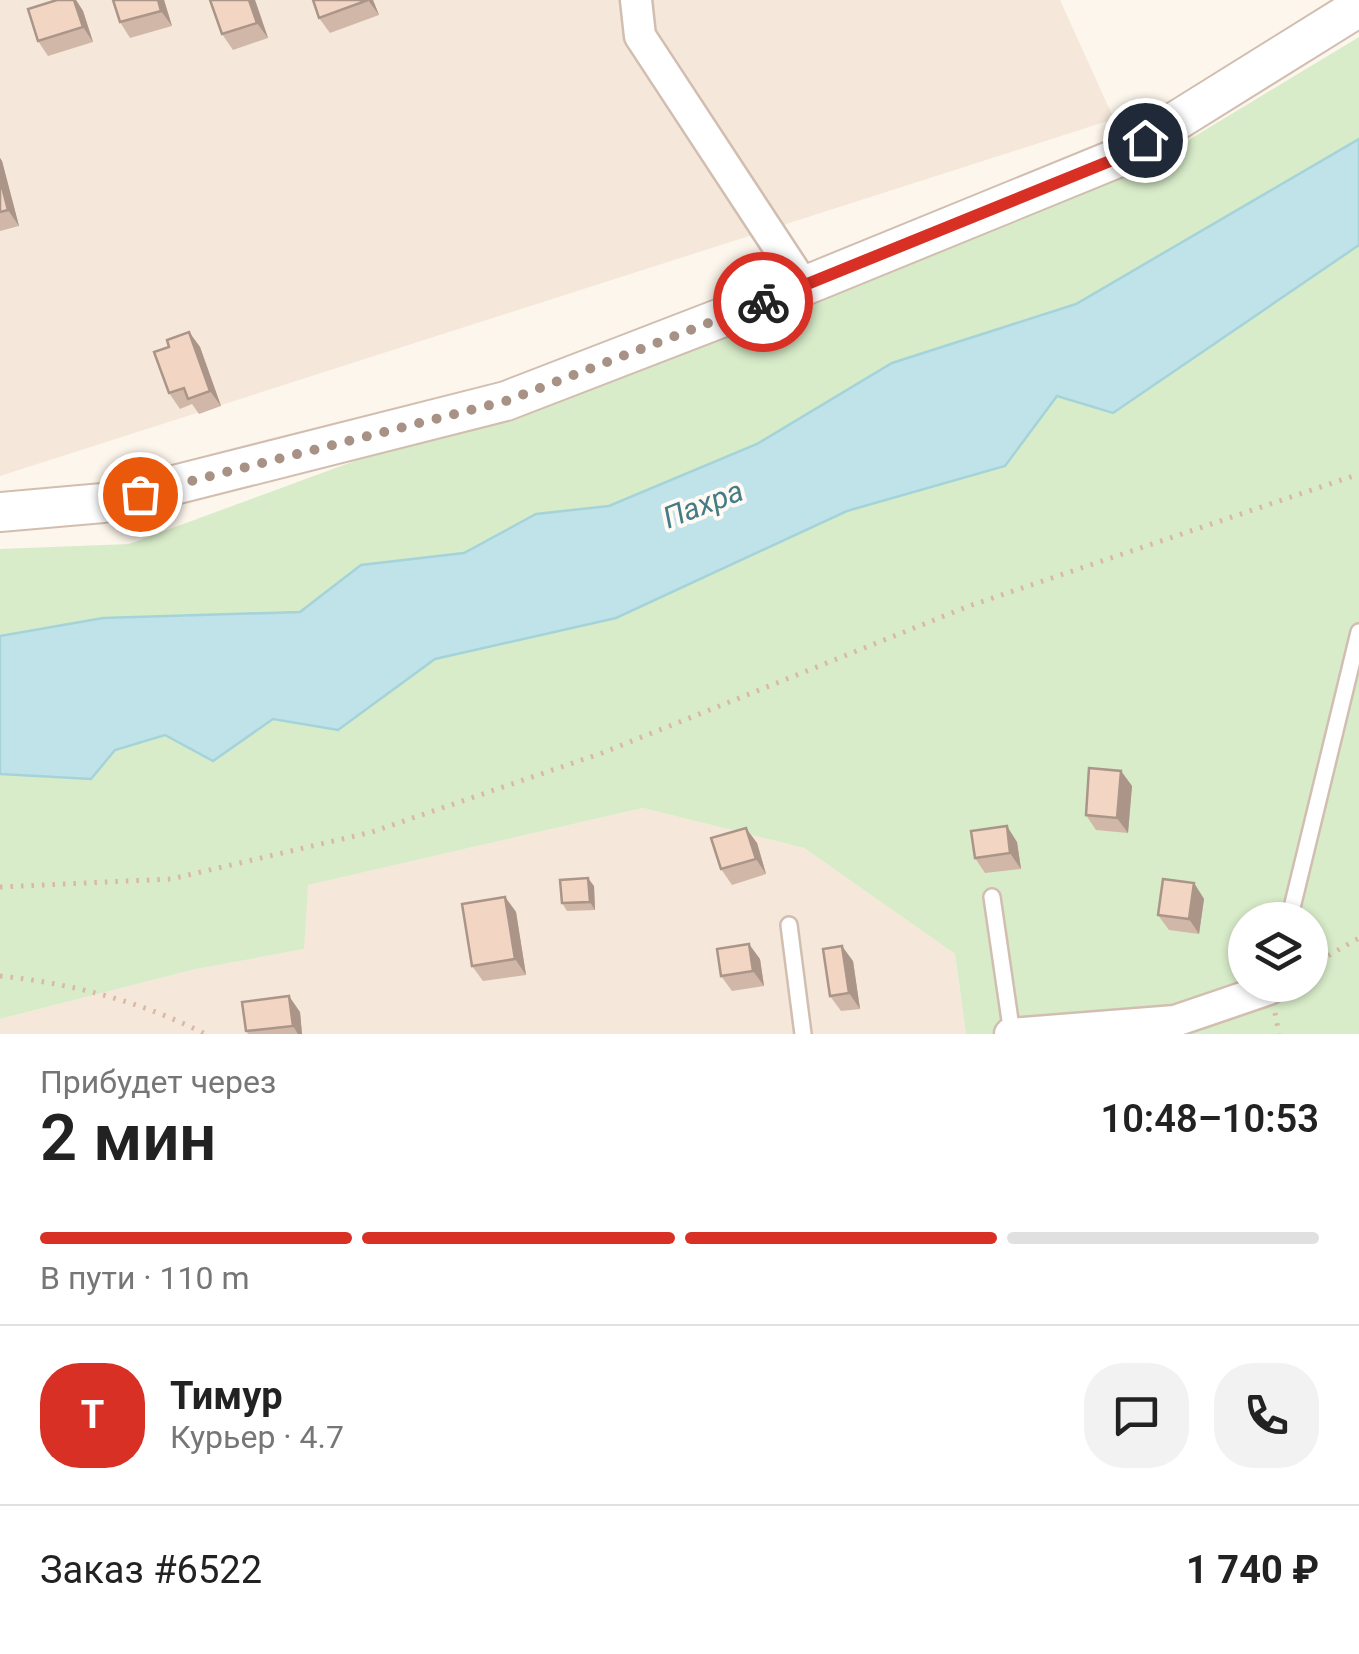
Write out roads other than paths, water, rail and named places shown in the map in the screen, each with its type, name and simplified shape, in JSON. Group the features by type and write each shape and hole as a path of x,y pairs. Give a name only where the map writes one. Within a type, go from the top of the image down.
{"street":[{"path":"636,0 640,36 804,286"},
{"path":"0,512 103,503 506,401 804,286 1115,159 1359,7"},
{"path":"1011,1034 1124,1030 1175,1021 1228,1002"}],"lane":[{"path":"1293,902 1359,632"},
{"path":"992,897 1011,1034"},
{"path":"790,925 803,1034"}],"water":[{"name":"Пахра","path":"1359,139 1359,245 1113,413 1057,396 1005,466 847,511 616,618 435,659 338,730 273,719 213,761 165,735 115,750 91,779 0,774 0,636 103,618 300,612 361,565 464,553 536,514 609,506 757,444 892,363 1076,304"}]}
